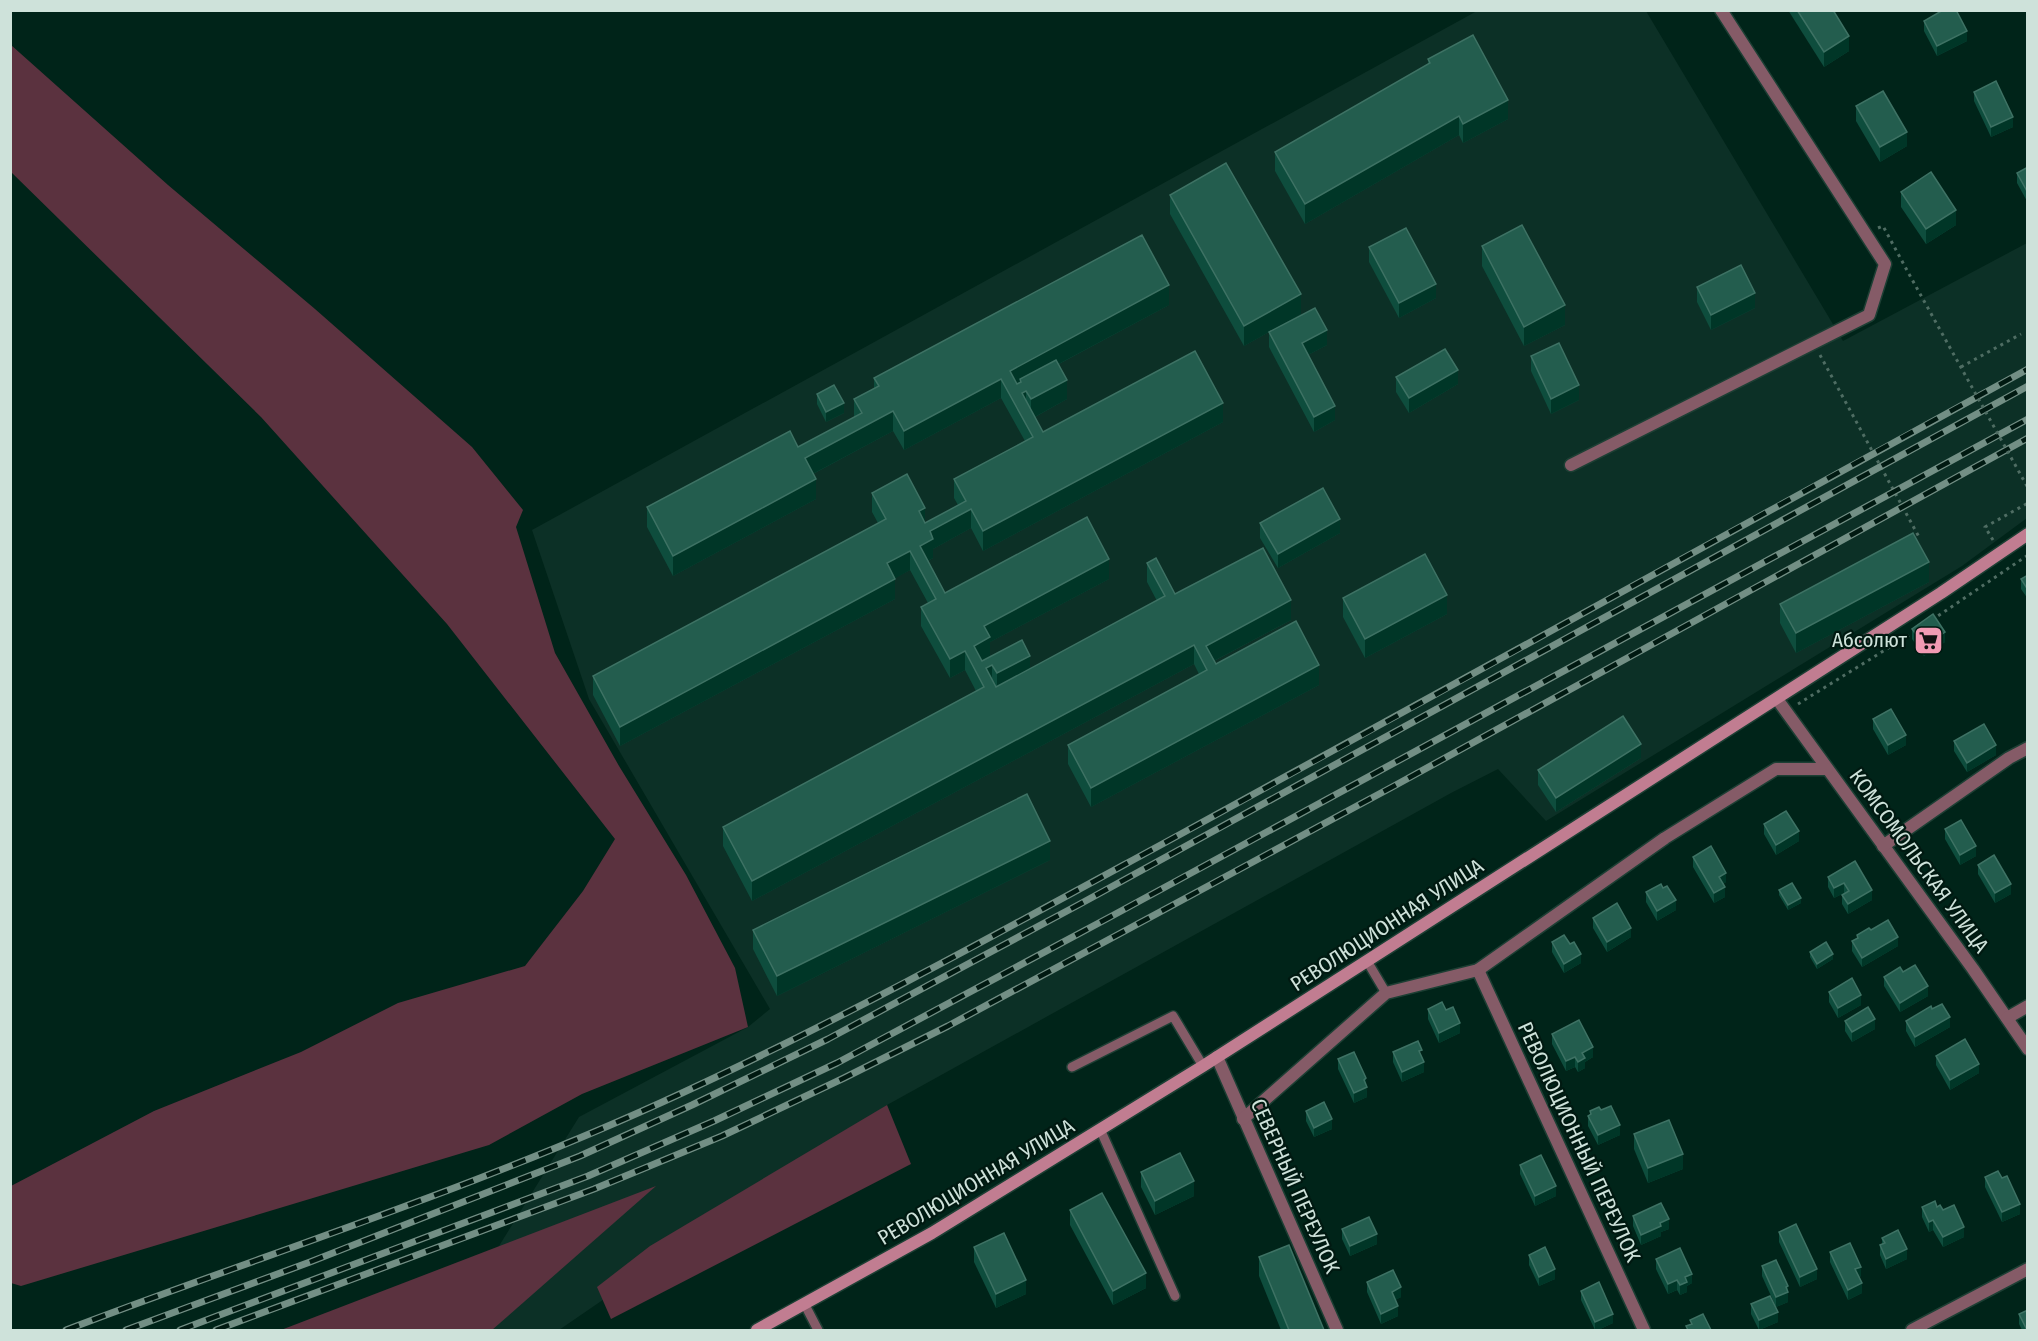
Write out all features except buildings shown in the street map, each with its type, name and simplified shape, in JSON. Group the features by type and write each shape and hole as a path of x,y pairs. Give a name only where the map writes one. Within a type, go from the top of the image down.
{"main road":[{"name":"РЕВОЛЮЦИОННАЯ УЛИЦА","path":"757,1330 932,1233 1203,1066 1777,699 2028,534"}],"street":[{"path":"1571,465 1869,315 1885,264 1721,10"},
{"name":"КОМСОМОЛЬСКАЯ УЛИЦА","path":"1777,699 2028,1049"},
{"path":"1883,846 2009,758 2028,748"},
{"path":"1244,1119 1386,993 1478,970 1665,838 1776,769 1827,769"},
{"name":"РЕВОЛЮЦИОННЫЙ ПЕРЕУЛОК","path":"1478,970 1644,1330"},
{"path":"2007,1018 2028,1006"},
{"name":"СЕВЕРНЫЙ ПЕРЕУЛОК","path":"1216,1057 1337,1330"},
{"path":"1912,1330 2028,1269"}],"lane":[{"path":"1367,961 1386,993"},
{"path":"1072,1067 1173,1016 1203,1066"},
{"path":"1101,1129 1176,1296"},
{"path":"805,1305 818,1330"}],"path":[{"path":"1883,226 2028,488"},
{"path":"1961,367 2021,334"},
{"path":"1813,343 1919,537"},
{"path":"1985,527 2028,504"},
{"path":"1931,620 2028,555"},
{"path":"1786,711 1922,627"}],"shaded area":[{"path":"1477,11 1646,11 1843,341 2027,243 2027,518 1962,566 1546,821 1498,769 1451,793 887,1105 559,1330 447,1330 579,1117 748,1027 770,1009 589,699 532,530"},
{"path":"11,45 168,185 315,309 472,447 523,510 516,527 555,653 619,766 686,875 735,968 748,1027 582,1094 489,1145 21,1286 11,1283 11,1186 154,1111 301,1052 398,1003 525,966 583,891 615,839 447,624 261,417 11,172"},
{"path":"887,1105 911,1164 611,1319 597,1287 650,1246"},
{"path":"656,1186 492,1330 281,1330"}],"railway":[{"path":"66,1330 530,1158 607,1127 745,1063 870,1001 1056,902 2028,369"},
{"path":"126,1330 310,1262 580,1156 828,1039 1080,904 2028,386"},
{"path":"180,1330 588,1176 714,1121 837,1063 2028,419"},
{"path":"216,1330 594,1189 722,1136 844,1078 948,1026 1394,786 2028,438"}],"place":[{"name":"Абсолют","path":"1928,640"}]}
